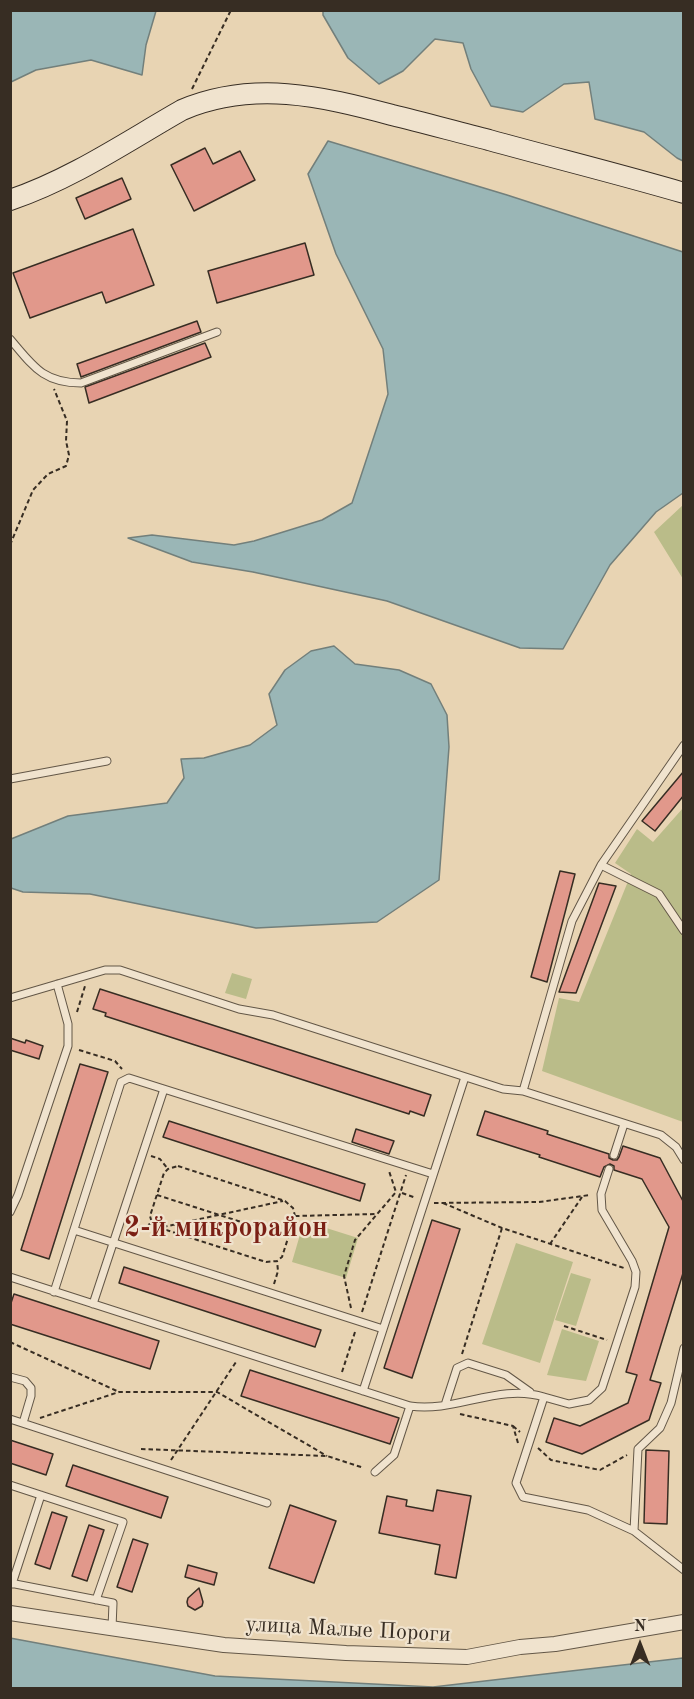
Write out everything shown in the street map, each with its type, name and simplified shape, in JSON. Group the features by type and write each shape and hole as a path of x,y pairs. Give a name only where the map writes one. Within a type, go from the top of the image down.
{"street":[{"path":"10,200 80,168 182,110 199,103 236,94 282,93 362,107 684,193"},
{"name":"улица Малые Пороги","path":"10,1613 224,1645 346,1653 467,1657 684,1622"}],"lane":[{"path":"10,339 33,366 49,378 66,383 81,383 217,332"},
{"path":"523,1091 572,921 601,865 684,745"},
{"path":"676,755 684,758"},
{"path":"10,779 107,761"},
{"path":"601,865 659,894 684,931"},
{"path":"10,998 105,970 120,970 239,1009 273,1015 503,1089 523,1091 661,1135 676,1147 684,1160"},
{"path":"10,1212 18,1195 68,1043 68,1024 57,984"},
{"path":"363,1391 465,1077"},
{"path":"54,1292 121,1082 129,1078 433,1174"},
{"path":"93,1304 164,1089"},
{"path":"614,1155 624,1124"},
{"path":"10,1277 410,1406 445,1405 513,1392 532,1393 569,1404 589,1400 602,1389 635,1287 636,1272 632,1261 602,1210 601,1194 609,1168"},
{"path":"74,1230 383,1329"},
{"path":"634,1531 638,1449 660,1428 668,1411 684,1348"},
{"path":"445,1405 457,1368 468,1363 506,1375 532,1393"},
{"path":"10,1377 25,1381 32,1389 23,1423"},
{"path":"544,1397 516,1483 523,1497 588,1510 634,1531 684,1570"},
{"path":"375,1472 394,1455 410,1406"},
{"path":"10,1419 267,1503"},
{"path":"10,1485 123,1522 96,1600"},
{"path":"41,1495 11,1583 113,1603 112,1628"}],"path":[{"path":"182,110 231,10"},
{"path":"10,545 33,490 48,474 66,466 69,455 66,441 67,421 49,378"},
{"path":"89,975 68,1043 116,1061 129,1078"},
{"path":"142,1154 160,1159 168,1168"},
{"path":"384,1159 398,1192 419,1199"},
{"path":"178,1166 285,1201 293,1208 295,1216 282,1257 277,1261 266,1262 160,1228 152,1223 150,1216 157,1195 164,1173 168,1168 178,1166"},
{"path":"341,1377 356,1321 398,1192 409,1167"},
{"path":"356,1321 344,1275 355,1240 398,1192"},
{"path":"432,1203 539,1202 601,1194"},
{"path":"157,1195 288,1237"},
{"path":"550,1244 583,1196"},
{"path":"160,1228 285,1201"},
{"path":"443,1203 502,1228 636,1272"},
{"path":"295,1216 377,1214"},
{"path":"113,1243 152,1223"},
{"path":"457,1368 502,1228"},
{"path":"271,1294 278,1271 277,1261"},
{"path":"564,1326 617,1343"},
{"path":"10,1342 119,1392"},
{"path":"165,1470 243,1352"},
{"path":"23,1423 119,1392 217,1392 327,1456 375,1472"},
{"path":"459,1413 513,1426 551,1460 600,1470 638,1449"},
{"path":"513,1426 523,1461"},
{"path":"132,1449 327,1456"}],"green space":[{"path":"683,505 683,579 654,532"},
{"path":"683,808 683,1122 542,1071 559,998 579,1002 631,874 615,863 637,829 653,842"},
{"path":"232,973 252,979 246,999 225,993"},
{"path":"304,1221 358,1238 346,1278 292,1262"},
{"path":"516,1243 573,1262 540,1363 482,1344"},
{"path":"571,1273 591,1279 576,1326 555,1320"},
{"path":"562,1329 599,1341 586,1381 547,1375"}],"water":[{"path":"10,11 156,11 146,45 142,75 91,60 36,70 11,82"},
{"path":"323,11 683,11 683,161 644,132 595,119 589,82 564,84 523,112 491,106 471,69 463,43 435,39 403,71 379,84 348,58 323,15"},
{"path":"328,141 507,195 683,252 683,493 656,512 610,565 563,649 520,648 387,601 253,572 192,562 128,538 152,535 234,545 322,520 352,503 388,394 383,349 336,254 308,174"},
{"path":"334,646 355,664 399,670 431,684 447,715 449,747 439,880 377,922 256,928 90,894 23,892 11,888 11,839 68,816 167,803 184,778 181,759 204,758 250,745 277,725 269,694 285,670 311,651"},
{"path":"10,1638 215,1676 433,1687 683,1658 683,1688 11,1688"}],"building":[{"path":"205,148 213,164 240,151 255,180 194,211 171,165"},
{"path":"122,178 131,199 85,219 76,198"},
{"path":"133,229 154,285 106,303 102,292 30,318 13,273"},
{"path":"305,243 314,275 217,303 208,271"},
{"path":"197,321 201,332 81,377 77,364"},
{"path":"205,343 211,357 89,403 85,387"},
{"path":"684,771 684,795 655,831 642,821"},
{"path":"560,871 575,874 547,982 531,977"},
{"path":"599,883 616,886 576,993 559,992"},
{"path":"100,989 431,1095 424,1116 410,1111 409,1114 105,1016 106,1013 93,1009"},
{"path":"10,1038 25,1043 26,1040 43,1046 39,1059 10,1050"},
{"path":"80,1064 108,1072 49,1259 21,1250"},
{"path":"485,1111 609,1154 609,1158 613,1160 617,1160 623,1146 660,1158 684,1203 684,1270 650,1380 661,1383 649,1420 582,1454 546,1442 554,1418 580,1426 628,1403 637,1375 626,1372 669,1227 642,1179 614,1170 614,1166 610,1164 604,1167 600,1177 477,1135"},
{"path":"169,1121 365,1184 360,1201 163,1137"},
{"path":"356,1129 394,1141 389,1154 352,1142"},
{"path":"432,1220 460,1229 412,1378 384,1368"},
{"path":"124,1267 321,1330 315,1347 119,1283"},
{"path":"14,1294 159,1341 150,1369 10,1324 10,1306"},
{"path":"250,1370 399,1418 390,1444 241,1396"},
{"path":"10,1440 53,1454 46,1475 10,1463"},
{"path":"646,1450 669,1451 667,1524 644,1523"},
{"path":"73,1465 168,1497 161,1518 66,1486"},
{"path":"437,1490 471,1496 456,1578 435,1574 440,1545 379,1533 387,1496 407,1500 406,1506 433,1511"},
{"path":"290,1505 336,1521 314,1583 269,1568"},
{"path":"52,1512 67,1517 50,1569 35,1564"},
{"path":"89,1525 104,1530 87,1581 72,1576"},
{"path":"133,1539 148,1544 132,1592 117,1587"},
{"path":"188,1565 217,1573 214,1585 185,1577"},
{"path":"199,1588 203,1602 202,1606 195,1610 188,1606 187,1602 188,1598"}],"district":[{"name":"2-й микрорайон","path":"226,1229"}]}
